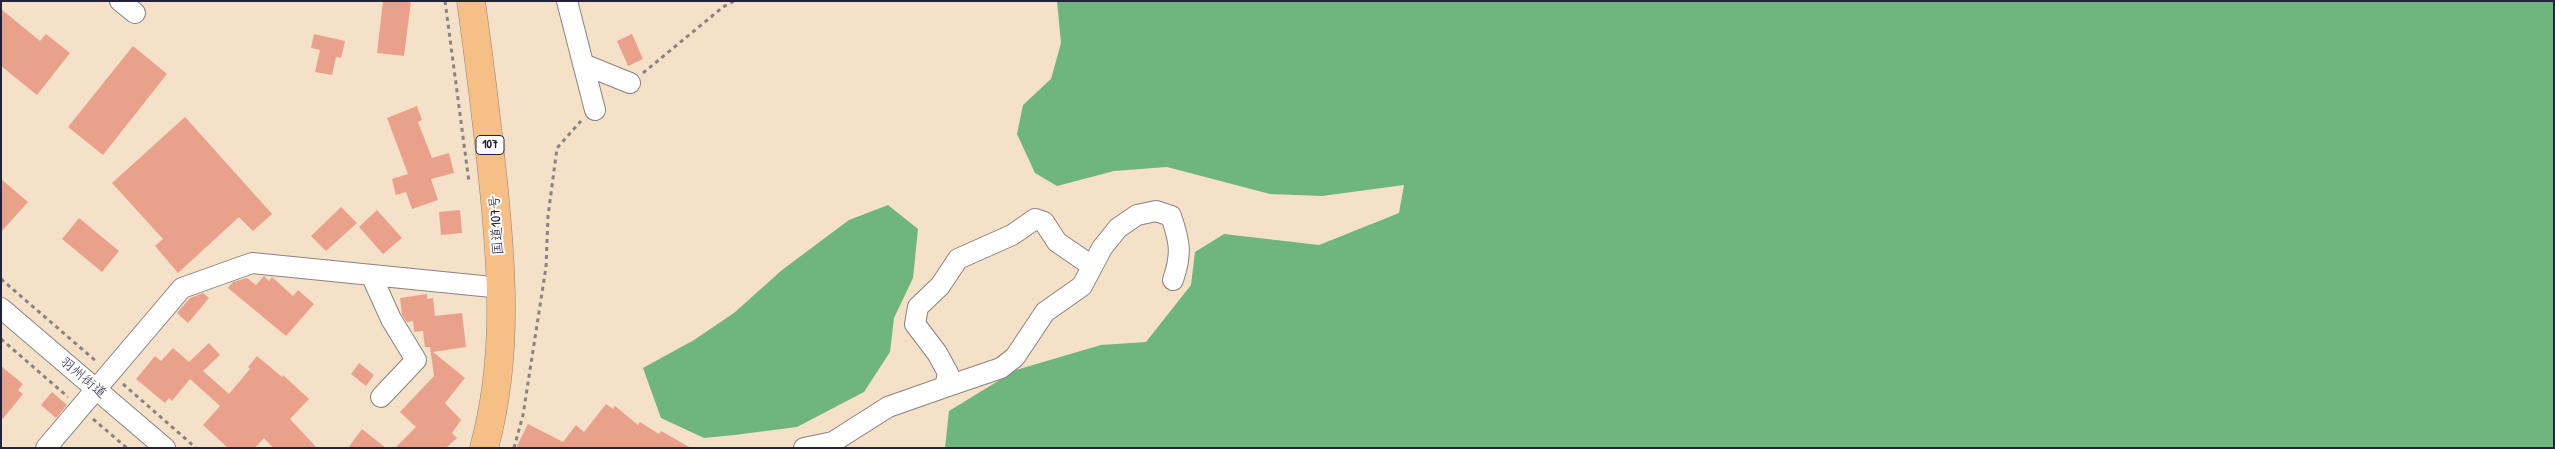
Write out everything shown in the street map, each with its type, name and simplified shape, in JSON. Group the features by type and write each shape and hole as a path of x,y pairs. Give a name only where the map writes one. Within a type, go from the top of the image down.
{"highway":[{"name":"国道107号","path":"471,1 486,109 502,288 500,367 484,448"}],"street":[{"path":"566,1 594,110"},
{"path":"583,64 630,83"},
{"path":"804,448 832,442 888,407 1001,368 1015,357 1045,312 1082,286 1102,248 1118,228 1137,215 1156,211 1171,216 1177,234 1180,260 1173,280"},
{"path":"945,388 948,373 937,353 915,324 918,307 940,286 958,259 1012,235 1035,219 1044,222 1058,242 1092,266"},
{"path":"46,448 182,288 252,263 502,288"},
{"path":"372,276 391,319 416,360 381,398"},
{"name":"羽州街道","path":"1,308 165,448"}],"path":[{"path":"445,1 469,187"},
{"path":"630,83 672,51 723,7 734,1"},
{"path":"514,448 523,414 546,267 548,216 557,148 574,126 594,110"},
{"path":"1,339 127,448"}],"green space":[{"path":"1057,1 2554,1 2554,448 945,448 949,411 1016,370 1101,345 1146,342 1191,285 1195,252 1224,234 1319,245 1399,213 1404,185 1322,196 1270,194 1167,167 1114,171 1057,186 1035,173 1017,134 1023,105 1051,79 1061,43"},
{"path":"888,205 918,229 913,278 894,318 890,352 864,392 797,427 704,438 661,418 643,368 694,340 734,313 782,270 849,220"}],"building":[{"path":"383,1 411,1 404,56 377,53"},
{"path":"1,9 40,41 46,34 70,53 37,95 1,66"},
{"path":"314,34 345,41 341,58 336,57 332,75 315,72 320,50 311,48"},
{"path":"632,34 643,59 628,66 617,41"},
{"path":"133,46 167,74 103,155 68,127"},
{"path":"417,106 422,120 418,122 432,158 449,153 454,173 431,179 438,200 412,209 406,192 396,195 392,179 408,174 387,118"},
{"path":"185,117 272,214 253,231 239,217 178,273 155,246 163,239 112,183"},
{"path":"1,179 28,202 1,232"},
{"path":"341,207 357,223 326,251 311,236"},
{"path":"377,210 402,238 383,254 359,227"},
{"path":"460,210 462,233 441,235 439,212"},
{"path":"79,218 119,251 102,272 62,239"},
{"path":"264,276 269,281 272,277 293,296 298,290 314,304 286,336 228,288 233,282 247,278 256,285"},
{"path":"203,293 209,298 188,323 177,313 190,298"},
{"path":"427,294 427,299 433,298 435,316 462,313 466,347 433,352 465,378 445,403 461,420 452,433 457,438 446,448 395,448 416,427 400,412 434,376 430,347 425,347 423,331 414,332 413,321 407,322 402,315 400,298"},
{"path":"209,343 220,355 203,371 229,394 250,369 248,367 257,356 282,377 283,375 309,399 290,419 317,448 273,448 264,438 255,448 228,448 203,425 220,406 190,379 172,401 169,398 165,403 136,379 155,356 161,361 173,348 189,362"},
{"path":"359,363 374,375 366,386 351,374"},
{"path":"1,366 23,384 18,390 23,394 1,421"},
{"path":"52,392 67,405 56,418 41,405"},
{"path":"606,404 613,409 615,406 638,425 640,422 659,434 661,431 691,448 516,448 528,424 563,442 576,425 584,432"},
{"path":"362,429 386,448 348,448"}]}
